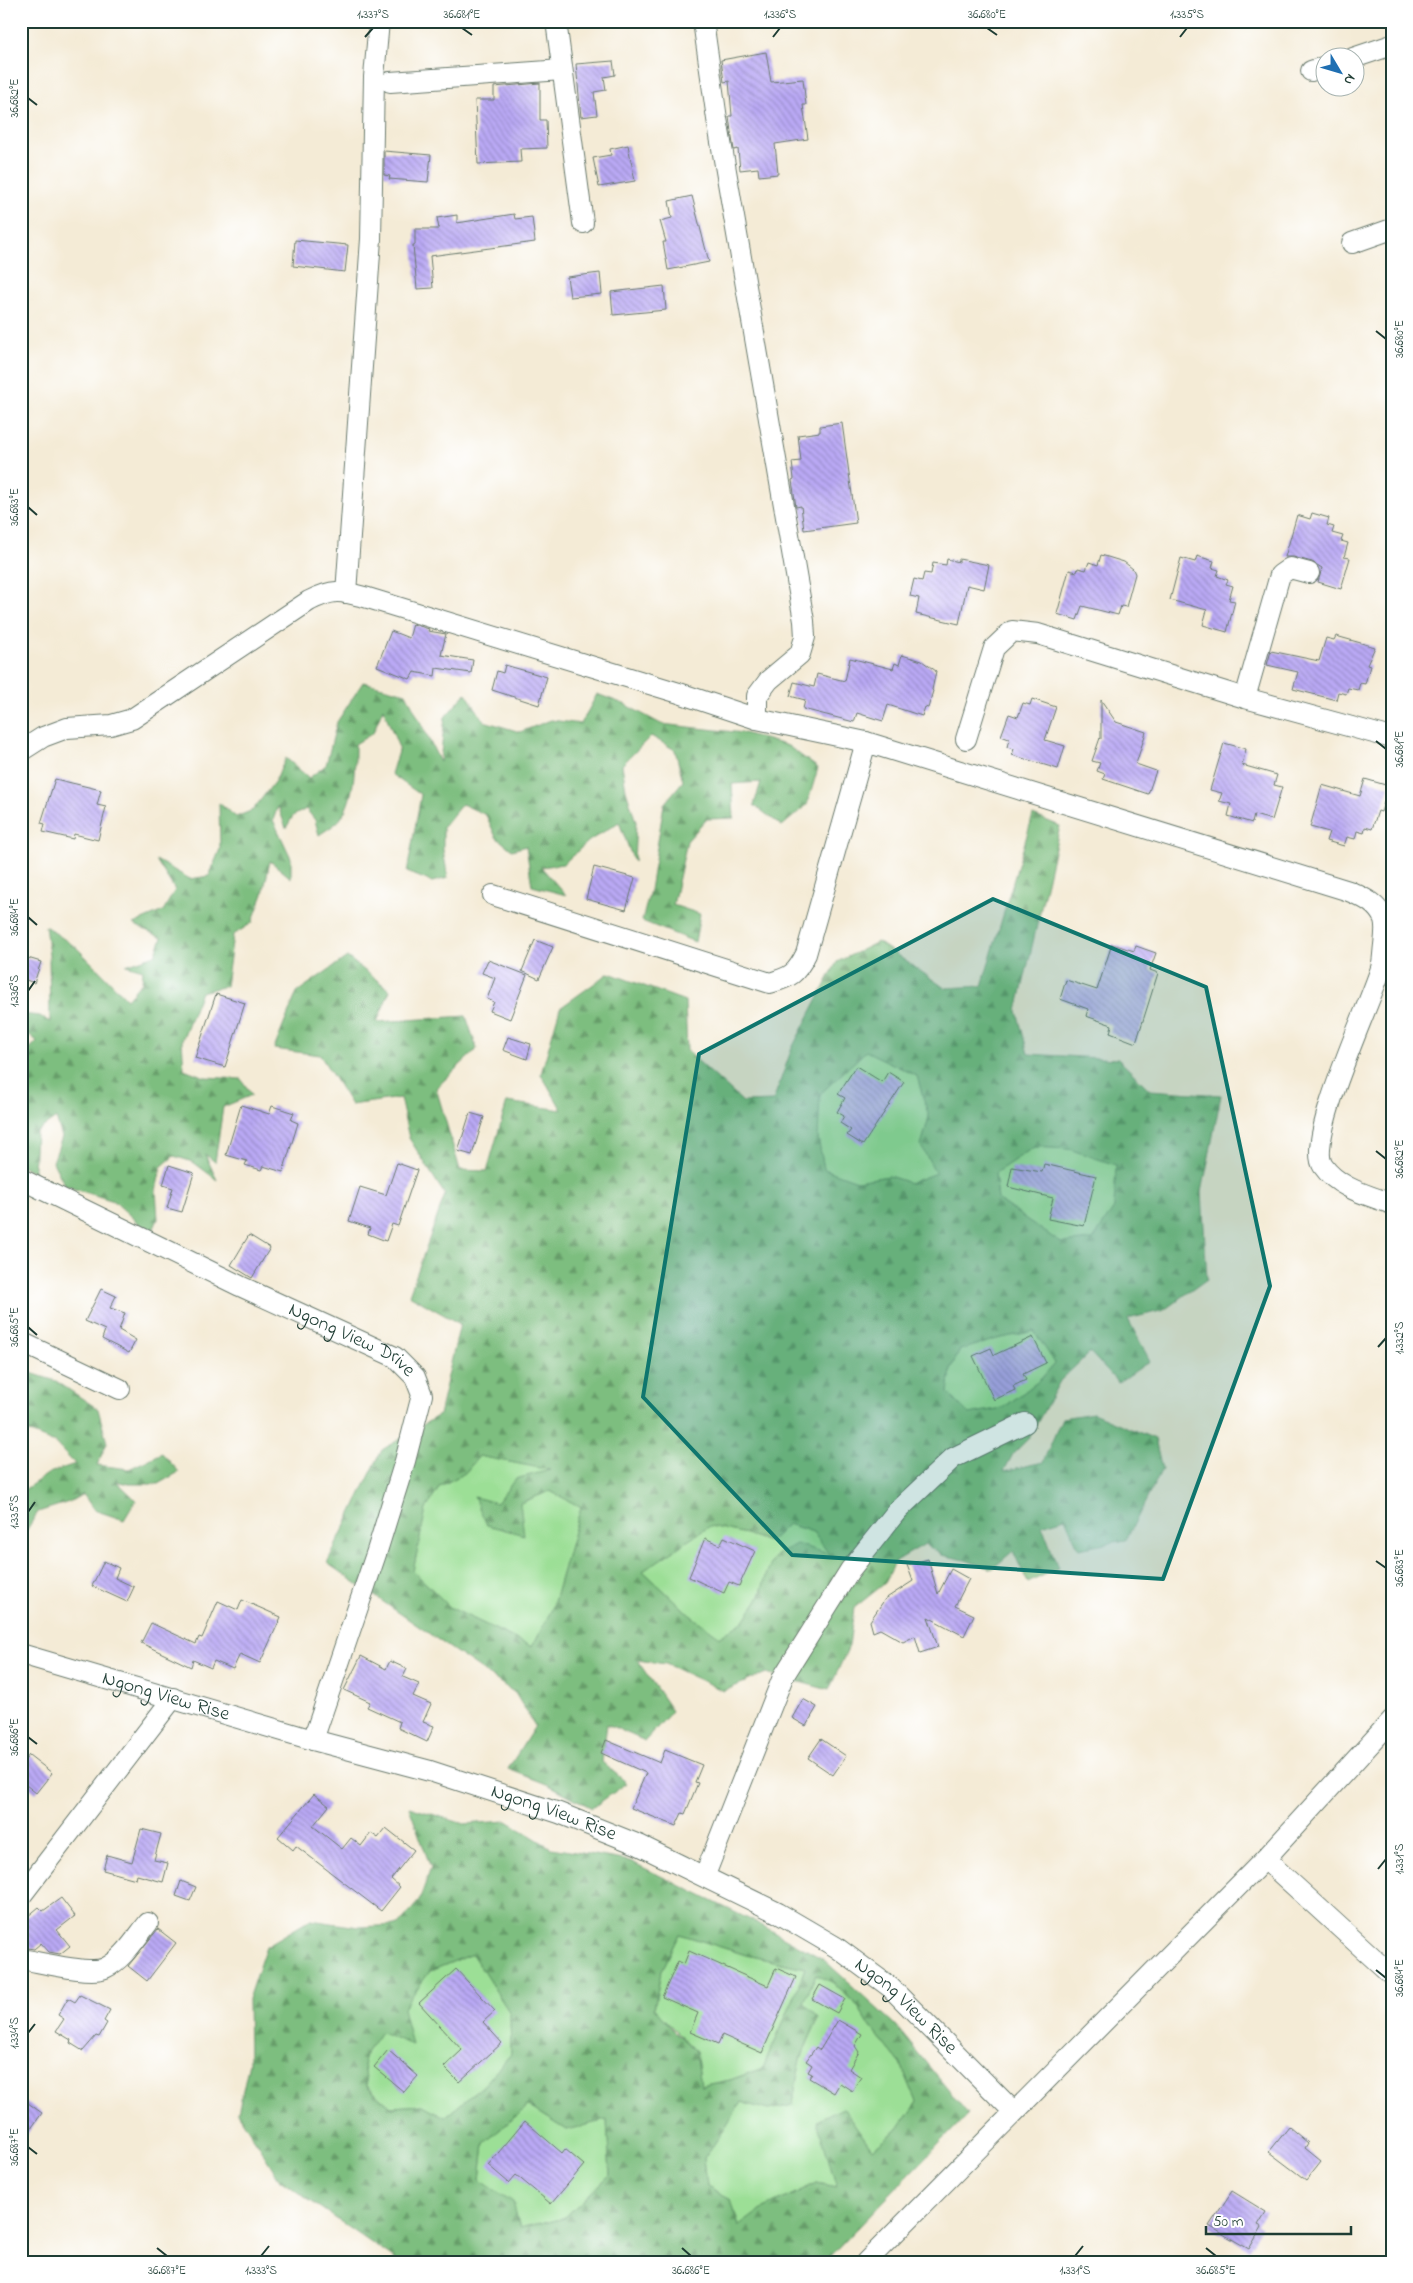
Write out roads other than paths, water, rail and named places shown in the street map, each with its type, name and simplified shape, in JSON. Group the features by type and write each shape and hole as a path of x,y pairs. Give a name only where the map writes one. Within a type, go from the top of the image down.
{"street":[{"path":"346,593 370,239 374,77 379,21"},
{"path":"556,21 583,223"},
{"path":"703,21 717,119 804,621 805,637 800,654 769,680 757,696 757,719"},
{"path":"1366,54 1392,45"},
{"path":"390,82 562,70"},
{"path":"1352,242 1392,229"},
{"path":"1245,698 1280,575 1290,568 1309,573"},
{"path":"21,751 44,737 67,728 111,725 132,719 310,601 327,592 346,593 679,693 757,719 866,742 1350,891 1375,904 1384,920 1385,939 1381,966 1335,1086 1322,1125 1319,1148 1322,1165 1338,1180 1360,1194 1392,1204"},
{"path":"966,739 994,648 1012,631 1038,634 1245,698 1392,738"},
{"path":"493,895 770,983 788,978 799,968 806,954 866,742"},
{"name":"Ngong View Drive","path":"21,1179 240,1286 396,1357 415,1377 422,1395 405,1461 374,1561 313,1740"},
{"path":"21,1342 120,1389"},
{"path":"705,1875 783,1677 850,1570 897,1511 953,1458 1025,1423"},
{"name":"Ngong View Rise","path":"21,1654 313,1740 430,1772 560,1813 639,1845 705,1875 778,1913 836,1947 890,1987 1014,2112"},
{"path":"21,1896 173,1698"},
{"path":"866,2262 1265,1859 1392,1720"},
{"path":"1265,1859 1392,1975"},
{"path":"21,1959 94,1971 106,1968 118,1959 148,1923"}]}
